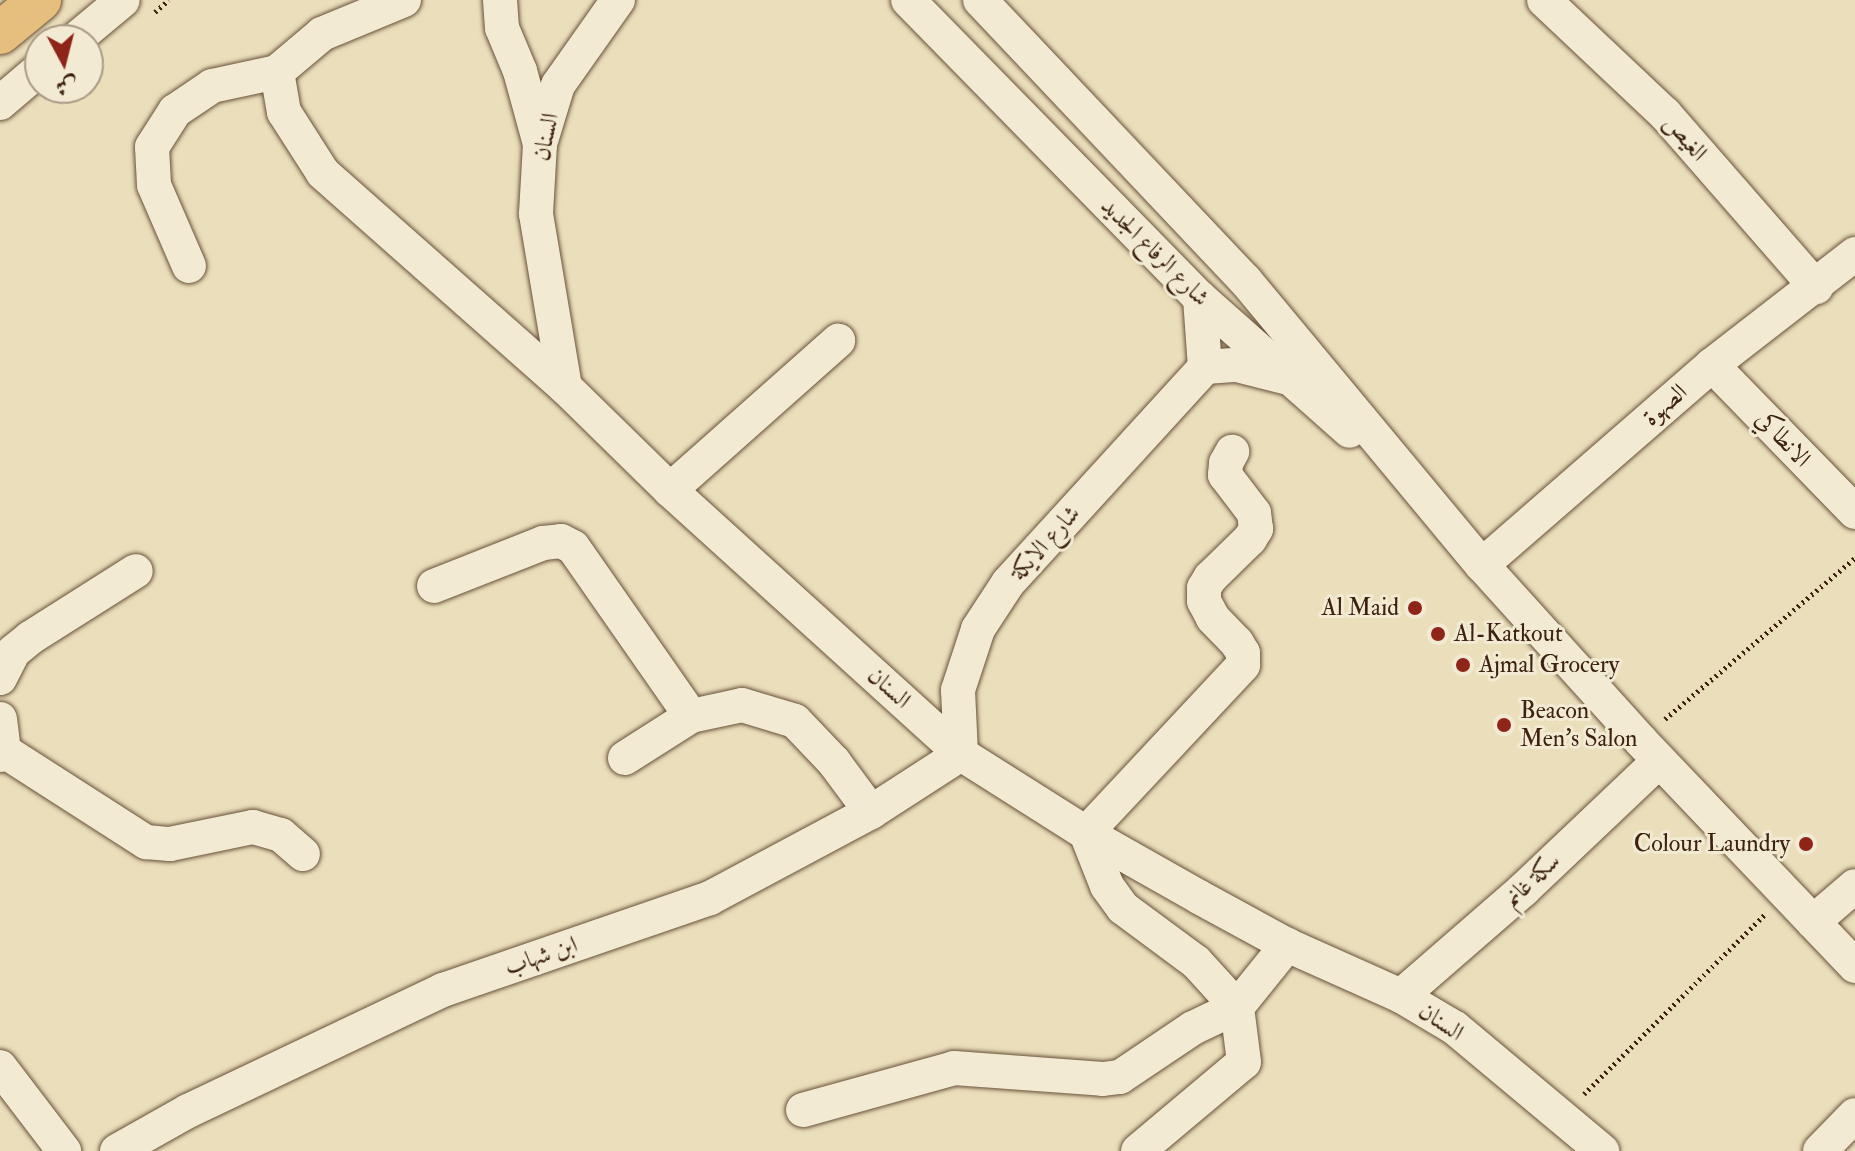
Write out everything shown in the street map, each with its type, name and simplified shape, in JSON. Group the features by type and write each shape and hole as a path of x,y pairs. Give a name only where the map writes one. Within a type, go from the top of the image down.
{"main road":[{"path":"0,33 40,0"}],"street":[{"path":"94,24 123,0"},
{"path":"189,266 154,185 152,147 175,111 212,86 277,72 322,34 404,0"},
{"path":"500,0 502,28 520,71 540,144"},
{"name":"السنان","path":"618,0 558,85 540,144 536,214 565,387 670,490 961,754 1086,833 1287,945 1401,996 1455,1028 1602,1151"},
{"name":"شارع الرفاع الجديد","path":"908,0 1200,298 1287,378 1418,488"},
{"name":"شارع الرفاع الجديد","path":"980,0 1245,280 1482,565 1650,750 1788,891 1855,966"},
{"name":"الغيص","path":"1544,0 1665,114 1816,287"},
{"path":"277,72 284,112 323,173 565,387"},
{"path":"0,103 24,83"},
{"name":"الصهوة","path":"1482,565 1712,365 1855,254"},
{"path":"1200,298 1205,367 1237,365 1287,378"},
{"path":"670,490 838,341"},
{"name":"الانطاكي","path":"1712,365 1855,512"},
{"name":"شارع الايكة","path":"961,754 958,690 978,629 1008,583 1205,367"},
{"path":"1138,1151 1244,1062 1237,1007 1196,962 1123,908 1093,858 1086,833 1243,665 1243,653 1237,643 1213,618 1204,601 1204,588 1210,578 1250,539 1256,529 1254,513 1225,475 1226,463 1232,452"},
{"path":"434,586 543,543 561,541 573,547 691,716"},
{"path":"0,678 13,652 30,638 136,571"},
{"path":"625,758 691,716 742,705 795,721 834,762 871,812"},
{"path":"1,742 146,842 170,844 253,827 281,835 303,854"},
{"name":"سكة غانم","path":"1401,996 1523,890 1650,750"},
{"name":"ابن شهاب","path":"117,1151 188,1111 443,990 710,898 871,812 961,754"},
{"path":"1813,922 1855,886"},
{"path":"803,1110 935,1070 954,1068 1103,1079 1120,1077 1193,1028 1237,1007 1287,945"},
{"path":"0,1067 64,1151"},
{"path":"1820,1151 1855,1115"}],"path":[{"path":"1650,750 1855,558"},
{"path":"1561,1118 1788,891"}],"place":[{"name":"Al Maid","path":"1415,608"},
{"name":"Al-Katkout","path":"1438,634"},
{"name":"Ajmal Grocery","path":"1463,665"},
{"name":"Beacon Men's Salon","path":"1504,725"},
{"name":"Colour Laundry","path":"1806,844"}]}
